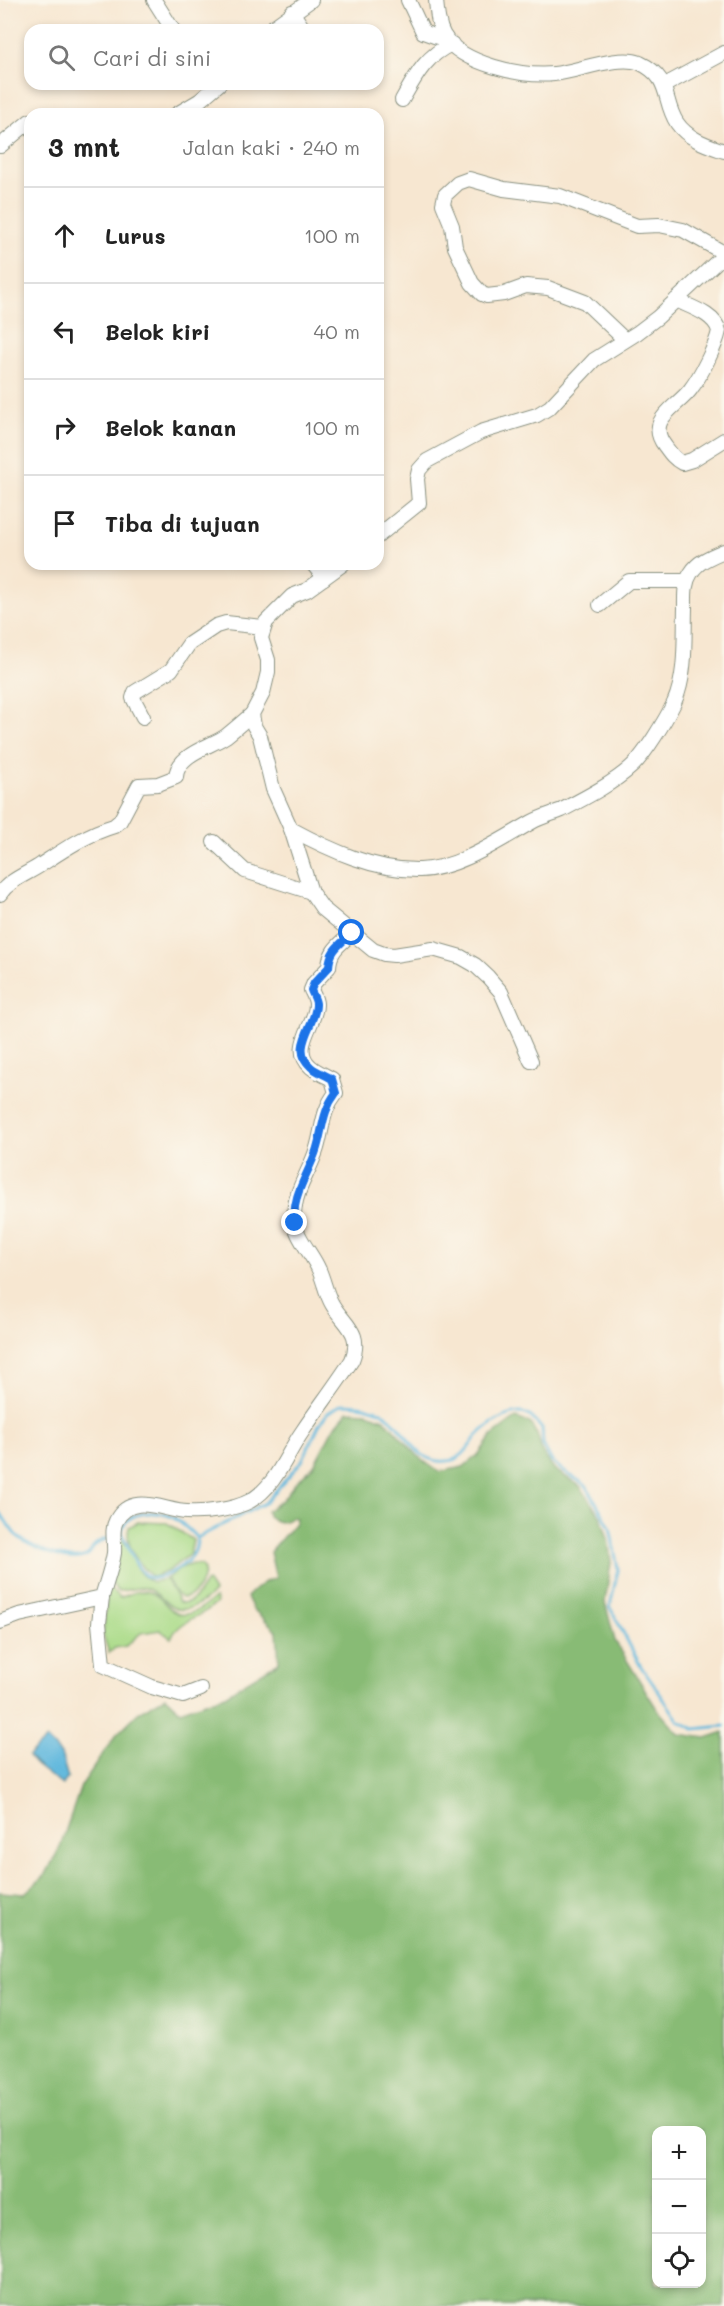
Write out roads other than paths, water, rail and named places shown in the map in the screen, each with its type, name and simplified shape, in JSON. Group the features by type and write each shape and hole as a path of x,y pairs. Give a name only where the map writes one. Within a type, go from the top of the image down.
{"street":[{"path":"154,0 169,24"},
{"path":"276,24 311,0"},
{"path":"408,0 423,32 448,41 481,61 508,70 529,74 554,74 632,61 651,70 664,85 674,116 682,129 703,143 724,151"},
{"path":"436,0 438,17 448,41"},
{"path":"291,12 300,24"},
{"path":"402,100 420,69 448,41"},
{"path":"664,85 724,53"},
{"path":"196,108 197,90"},
{"path":"196,108 213,90"},
{"path":"0,146 24,126"},
{"path":"384,531 419,503 417,478 419,470 428,461 481,432 537,415 559,398 594,360 625,340 658,317 724,254 683,230 659,225 638,226 560,196 504,189 469,179 458,183 445,195 443,204 452,226 455,247 472,283 482,294 487,296 504,294 526,286 557,291 585,302 625,340"},
{"path":"676,300 708,316 717,323 719,331 693,386 659,424 658,436 676,459 682,463 692,460 724,440"},
{"path":"291,829 370,863 388,867 432,869 457,861 496,843 605,785 632,767 667,715 678,692 683,660 686,581 699,563 724,550"},
{"path":"318,570 324,578"},
{"path":"0,894 13,880 41,865 67,846 114,826 120,821 139,785 158,784 176,777 176,771 184,760 227,736 252,714 263,693 268,672 268,660 261,638 263,627 292,596 307,590 335,570"},
{"path":"600,605 628,581 686,581"},
{"path":"143,717 133,698 135,692 175,666 181,652 189,644 221,624 263,627"},
{"path":"252,714 273,789 291,829 311,892 322,908 373,950 384,954 433,949 461,957 475,965 501,992 531,1061"},
{"path":"214,842 245,871 311,892"},
{"path":"201,1689 183,1696 152,1687 104,1665 99,1623 102,1597 114,1555 114,1537 118,1517 131,1507 158,1505 183,1512 194,1512 222,1509 251,1501 279,1472 301,1433 352,1360 356,1347 353,1333 332,1304 319,1268 298,1231 294,1216 300,1187 316,1150 326,1108 336,1093 332,1079 312,1069 304,1056 304,1035 312,1020 316,1003 311,990 314,983 329,967 330,956 335,949 352,933"},
{"path":"0,1622 19,1615 102,1597"}],"water":[{"path":"46,1739 61,1754 68,1778 62,1785 28,1756"}],"waterway":[{"path":"117,1536 122,1535 126,1522 131,1518 153,1513 175,1519 197,1538 265,1503 302,1461 319,1425 328,1413 342,1404 376,1409 394,1421 419,1452 426,1457 446,1461 457,1458 481,1432 493,1423 513,1414 526,1414 533,1418 542,1429 543,1445 551,1460 563,1471 586,1485 610,1527 618,1569 610,1607 640,1665 679,1721 694,1729 724,1726"},
{"path":"0,1512 14,1533 22,1540 60,1556 70,1558 86,1556 98,1543 111,1538"},
{"path":"122,1535 138,1567 151,1578 164,1576 188,1560 194,1552 197,1538"}]}
